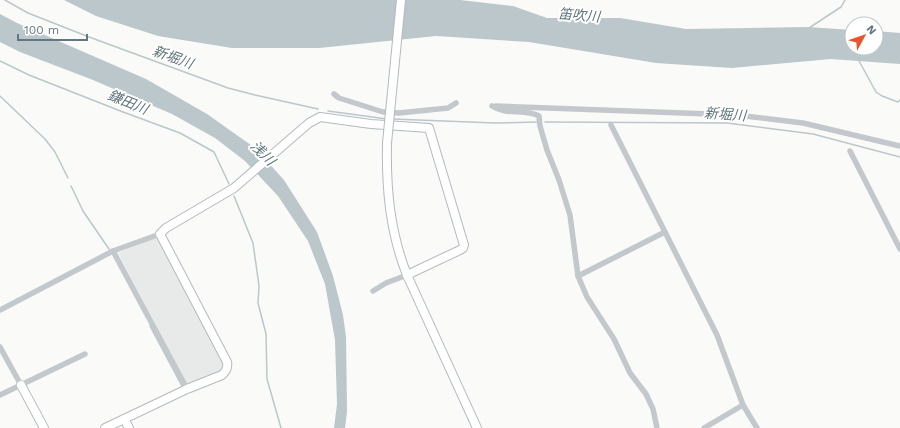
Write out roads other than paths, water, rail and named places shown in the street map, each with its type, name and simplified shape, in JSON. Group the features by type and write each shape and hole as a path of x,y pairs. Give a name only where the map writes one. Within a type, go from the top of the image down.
{"street":[{"path":"401,0 387,143 387,183 397,249 407,275 477,428"},
{"path":"334,94 339,98 383,112 399,113 448,108 456,103"},
{"path":"656,428 653,409 646,394 630,373 614,339 587,297 578,276 570,215 559,180 547,150 540,126 539,116 533,112 499,111 494,106 736,115 803,123 900,146"},
{"path":"0,310 113,251 160,234 166,228 225,194 253,172 309,123 320,117 371,124 429,128 464,248 407,275 386,283 373,291"},
{"path":"611,125 717,335 743,404 757,428"},
{"path":"850,151 900,249"},
{"path":"578,276 665,232"},
{"path":"105,428 187,389 222,375 227,369 227,362 160,234"},
{"path":"113,251 187,389"},
{"path":"0,348 44,428"},
{"path":"0,396 85,354"},
{"path":"704,428 743,404"},
{"path":"124,419 129,428"}],"waterway":[{"name":"新堀川","path":"5,0 28,13 228,88 318,109"},
{"path":"809,28 841,7 845,0"},
{"path":"858,59 876,92 898,102 900,100"},
{"name":"鎌田川","path":"0,61 29,75 180,133 214,152 229,184"},
{"path":"0,96 45,139 55,152 68,178"},
{"name":"新堀川","path":"328,111 387,119"},
{"name":"新堀川","path":"393,119 495,123 537,122"},
{"name":"新堀川","path":"545,122 727,123 813,134 900,157"},
{"path":"71,186 83,211 109,249"},
{"name":"鎌田川","path":"234,196 253,243 259,286 258,303 266,334 267,379 281,428"},
{"path":"150,326 183,388"}],"water label":[{"name":"笛吹川","path":"579,15"},
{"name":"浅川","path":"263,153"}]}
